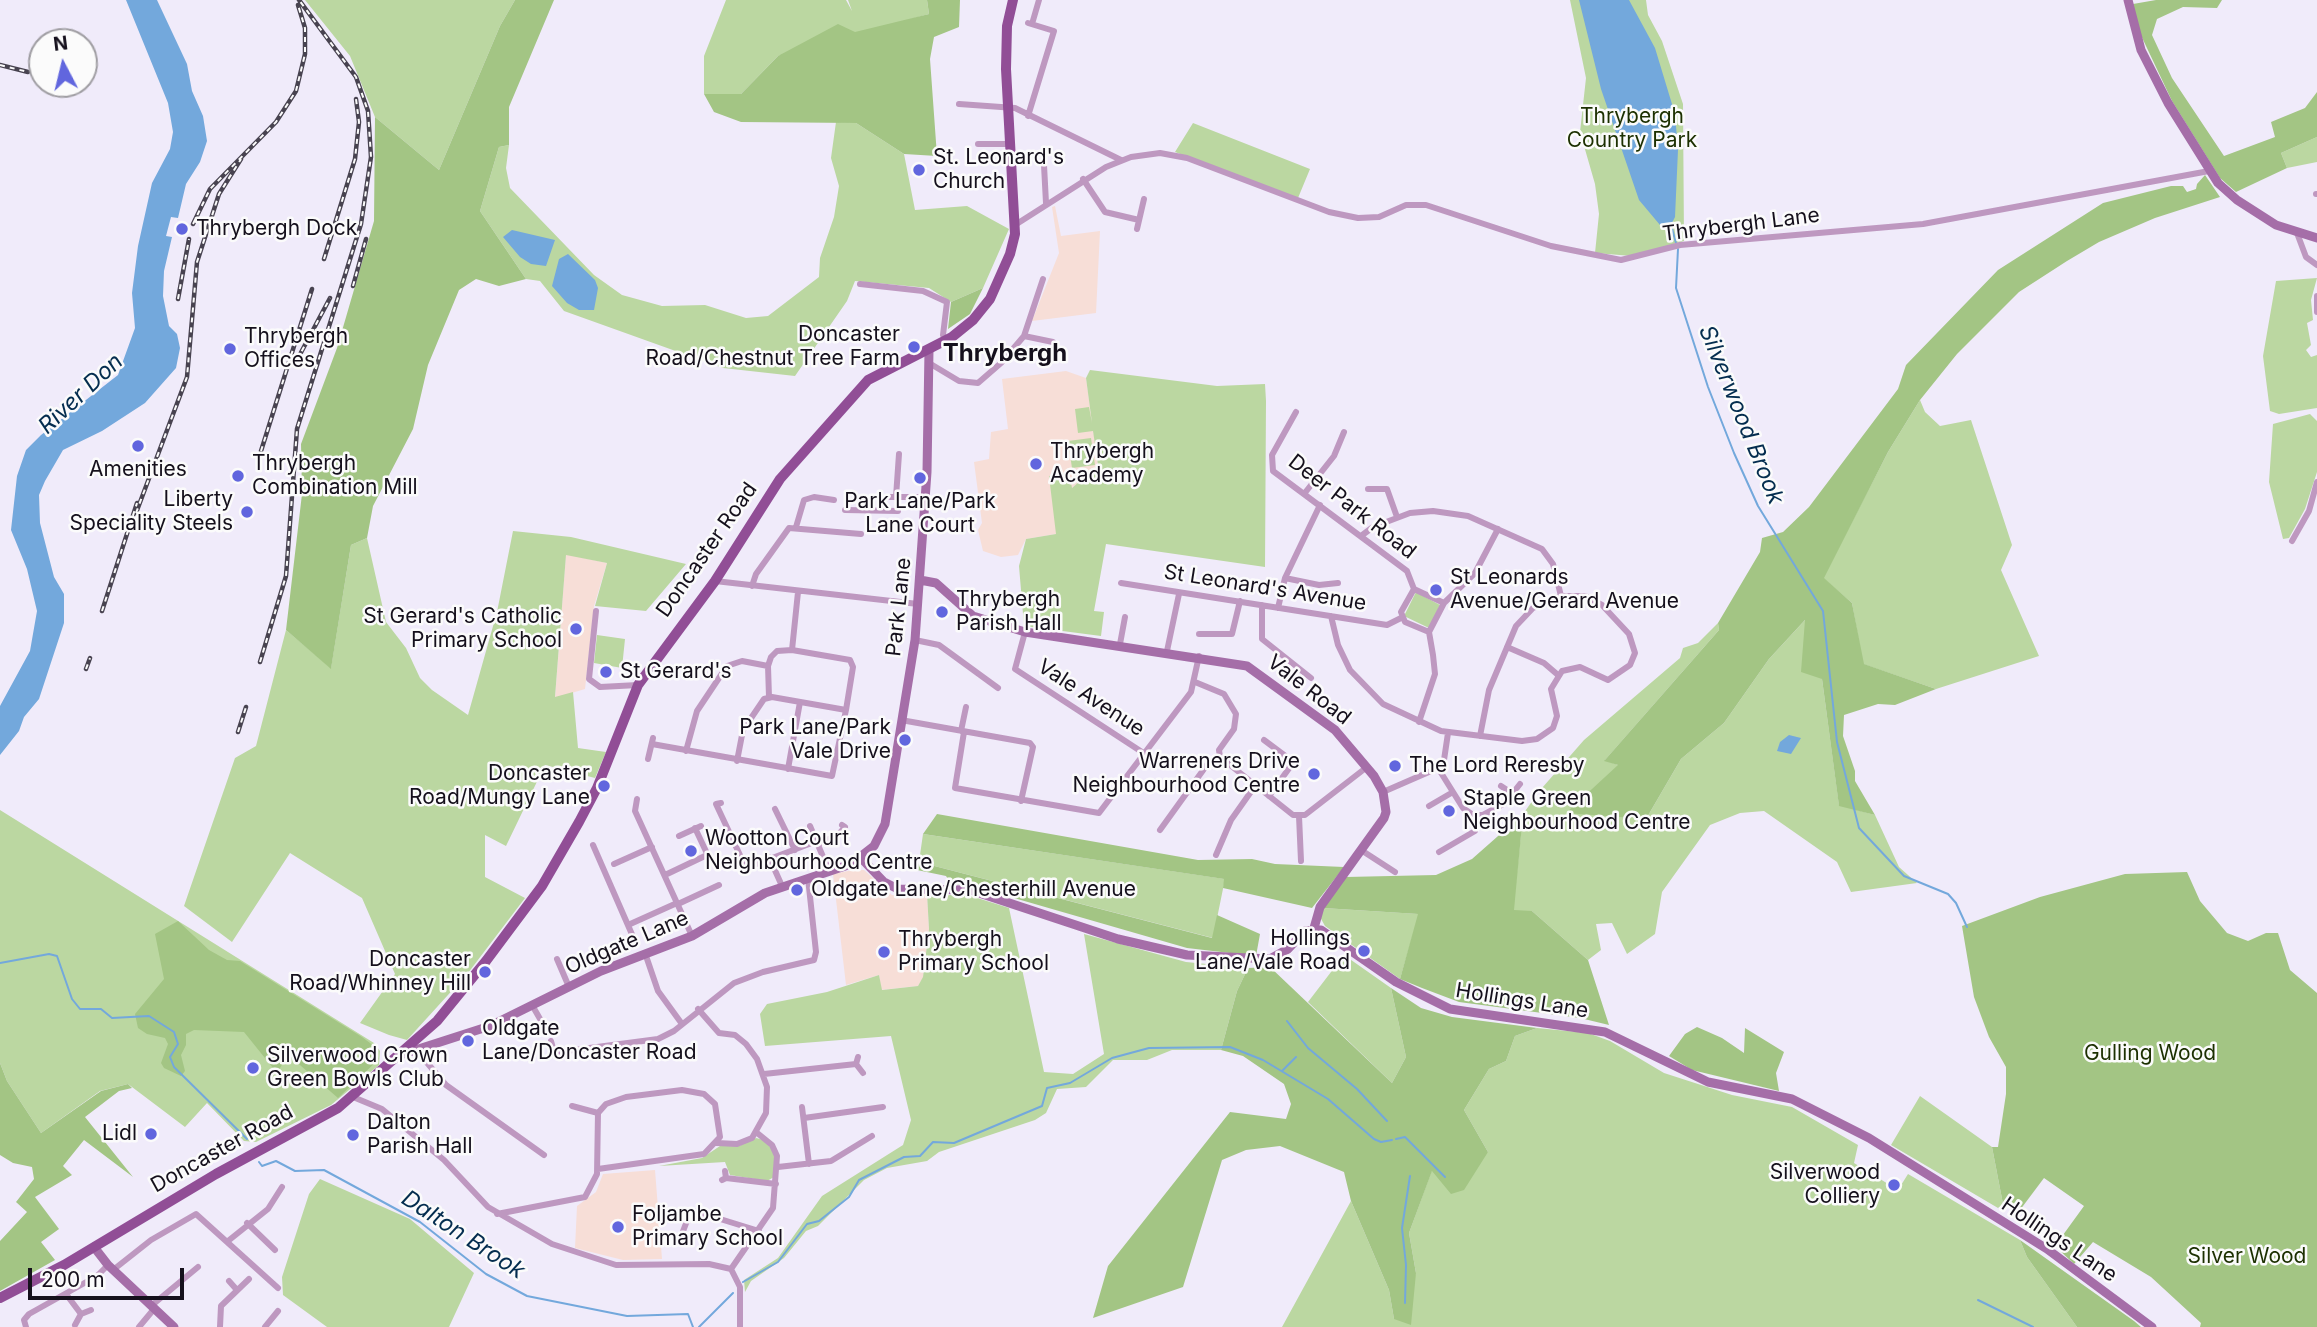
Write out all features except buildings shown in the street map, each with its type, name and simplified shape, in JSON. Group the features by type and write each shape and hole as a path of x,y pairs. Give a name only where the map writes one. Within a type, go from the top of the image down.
{"main road":[{"name":"Doncaster Road","path":"0,1298 94,1247 152,1210 359,1097 437,1021 527,909 579,822 602,775 638,685 715,581 780,479 860,388 877,373 929,350 965,328 990,299 1010,254 1015,225 1006,47 1013,0"}],"street":[{"path":"1028,116 1054,31 1030,24 1039,0"},
{"path":"2128,0 2141,50 2208,170 2236,200 2276,225 2317,237"},
{"path":"959,104 1010,108 1121,160"},
{"path":"978,144 1010,144"},
{"name":"Thrybergh Lane","path":"1121,160 1168,153 1329,212 1358,218 1379,217 1406,205 1426,205 1551,246 1621,260 1680,245 1923,223 2208,170"},
{"path":"1015,225 1083,179 1121,160"},
{"path":"1044,165 1046,203"},
{"path":"1083,179 1105,212 1139,220"},
{"path":"1137,229 1144,199"},
{"path":"2297,233 2305,257 2317,265"},
{"path":"929,363 959,381 978,383 1002,363 1024,336 1043,279"},
{"path":"860,284 923,290 947,302 943,335"},
{"path":"2317,296 2317,312"},
{"path":"1024,336 1053,341"},
{"name":"Park Lane","path":"861,858 878,840 885,824 915,639 926,497 929,350"},
{"name":"Deer Park Road","path":"1284,410 1294,414 1278,441 1271,467 1407,571 1414,589"},
{"path":"1304,494 1334,456 1344,432"},
{"path":"845,510 895,511 893,497 899,453"},
{"path":"2292,541 2309,511 2317,482"},
{"path":"1368,489 1387,489 1396,517"},
{"path":"796,527 804,500 814,497 834,500"},
{"path":"893,497 926,497"},
{"path":"1278,608 1285,578 1320,505"},
{"path":"1361,536 1396,517 1421,511 1445,511 1468,516 1542,549 1553,564 1561,596"},
{"path":"752,586 783,532 796,527 861,534"},
{"path":"1419,722 1435,674 1429,632 1444,603 1475,573 1498,529"},
{"path":"1285,578 1319,585 1338,583"},
{"name":"Vale Road","path":"920,580 936,583 973,616 1025,632 1199,656 1237,663 1262,674 1335,730 1367,767 1382,792"},
{"path":"715,581 918,604"},
{"name":"St Leonard's Avenue","path":"1121,583 1387,625 1401,618"},
{"path":"1429,632 1401,618 1410,592 1414,589 1440,598 1444,603"},
{"path":"792,650 798,592"},
{"path":"1167,651 1179,594"},
{"path":"1331,616 1338,645 1356,678 1383,704 1448,733 1530,741 1549,733 1557,716 1551,689 1558,675 1568,668 1580,667 1603,678 1613,679 1630,664 1635,653 1629,634 1602,605 1585,596 1561,596 1541,603 1524,615 1507,647 1485,701 1480,736"},
{"path":"1199,634 1232,635 1240,601"},
{"path":"1262,605 1262,639 1311,678"},
{"path":"596,611 589,679 600,687 638,685"},
{"path":"1120,644 1125,617"},
{"name":"Vale Avenue","path":"1025,632 1015,669 1145,754"},
{"path":"915,639 939,645 998,688"},
{"path":"1507,647 1544,663 1558,675"},
{"path":"648,759 652,741 737,761 832,776 853,667 850,660 792,650 774,653 768,666 769,697"},
{"path":"966,706 955,788 1099,813 1145,754 1195,682 1199,656"},
{"path":"686,751 694,716 727,666 741,661 768,666"},
{"path":"1195,682 1224,694 1236,714 1234,729 1219,750 1220,757 1255,786 1299,816"},
{"path":"737,761 748,720 760,702 769,697 846,710"},
{"path":"788,769 800,702"},
{"path":"901,720 1032,745 1021,801"},
{"path":"861,858 884,882 898,888 970,890 1118,939 1187,955 1270,959 1288,948 1305,931 1314,929 1317,912 1384,818 1382,792 1438,768 1444,760 1448,733"},
{"path":"1264,740 1288,758 1290,767 1269,796"},
{"path":"1160,830 1209,762 1220,757"},
{"path":"1299,816 1367,767"},
{"path":"1438,768 1463,808 1478,816"},
{"path":"1478,816 1505,803 1520,784"},
{"path":"1216,855 1231,820 1255,786"},
{"path":"1502,786 1513,794"},
{"path":"1429,806 1453,792"},
{"path":"637,799 635,811 692,936"},
{"path":"721,803 716,804 746,868 769,857 838,835 845,827 842,825"},
{"path":"775,809 795,850"},
{"path":"1299,816 1301,861"},
{"path":"1439,852 1475,831 1478,816"},
{"path":"810,826 829,871"},
{"path":"665,875 709,858 698,827 679,836"},
{"path":"593,845 634,939"},
{"path":"614,864 652,847"},
{"path":"1361,850 1395,872"},
{"path":"769,857 782,886"},
{"path":"627,858 631,867"},
{"name":"Oldgate Lane","path":"403,1054 484,1029 645,953 692,936 749,901 782,886 861,858"},
{"path":"551,1041 553,1048 559,1052 650,1042 682,1024 714,996 750,975 814,960 816,952 808,878"},
{"path":"628,925 719,885"},
{"name":"Hollings Lane","path":"1314,929 1321,930 1396,982 1450,1009 1613,1035 1708,1082 1791,1099 1869,1138 2048,1249 2152,1327"},
{"path":"645,953 658,990 682,1024"},
{"path":"557,959 569,987"},
{"path":"532,1005 547,1031"},
{"path":"598,1169 697,1157 717,1143 737,1144 756,1132 766,1113 764,1074 746,1044 735,1035 719,1033 698,1009"},
{"path":"417,1051 446,1085 544,1155"},
{"path":"764,1074 857,1060 863,1073"},
{"path":"497,1214 501,1210 580,1199 593,1186 598,1169 598,1113 606,1104 626,1097 682,1090 697,1092 711,1099 718,1110 720,1128 717,1143"},
{"path":"359,1097 382,1109 431,1149 497,1214 552,1244 616,1265 709,1264 731,1269 739,1282 740,1327"},
{"path":"572,1106 598,1113"},
{"path":"802,1107 810,1164"},
{"path":"804,1118 884,1107"},
{"path":"731,1269 773,1208 778,1167 776,1150 756,1132"},
{"path":"778,1167 831,1161 870,1136 874,1145"},
{"path":"724,1176 776,1184"},
{"path":"228,1241 247,1223 268,1209 282,1191"},
{"path":"682,1234 691,1210 759,1231"},
{"path":"26,1327 24,1320 29,1314 97,1276 196,1214 278,1287"},
{"path":"247,1223 275,1250"},
{"path":"94,1247 110,1267 174,1327"},
{"path":"139,1327 167,1289 188,1278 198,1267"},
{"path":"220,1327 220,1308 249,1279"},
{"path":"229,1281 237,1290"},
{"path":"66,1294 81,1314"},
{"path":"75,1325 81,1314 91,1310"},
{"path":"265,1327 278,1311"}],"shaded area":[{"path":"1055,206 1061,236 1100,231 1096,313 1032,321 1059,253 1052,207"},
{"name":"Thrybergh Academy","path":"1066,371 1086,378 1098,465 1072,488 1056,534 1026,539 1018,555 1001,557 983,551 978,530 982,523 974,462 989,459 991,432 1008,429 1002,379"},
{"name":"St Gerard's Catholic Primary School","path":"566,554 607,563 594,606 585,689 555,698"},
{"name":"Thrybergh Primary School","path":"864,870 892,895 927,894 929,929 923,978 918,986 881,990 879,975 846,985 833,874"},
{"name":"Foljambe Primary School","path":"655,1170 662,1259 623,1260 575,1248 577,1206 596,1192 603,1174"}],"green space":[{"path":"305,0 515,0 500,26 439,170 375,117 350,56"},
{"path":"515,0 554,0 509,107 509,145 499,147 480,211 526,279 499,286 476,279 459,290 428,365 413,429 373,506 367,538 351,545 331,669 286,630 302,494 301,444 337,348 374,221 375,117 439,170 500,26"},
{"path":"726,0 846,0 852,11 848,0 927,0 929,14 778,56 741,94 704,94 704,56"},
{"path":"927,0 960,0 959,27 934,37 930,59 937,156 904,154 856,123 741,122 714,112 704,94 741,94 778,56 838,24 855,32 929,14"},
{"name":"Thrybergh Country Park","path":"1570,0 1646,0 1648,15 1662,41 1683,104 1684,241 1632,256 1595,253 1599,214 1595,184 1580,132 1586,78"},
{"path":"2156,0 2222,0 2217,8 2183,7 2157,19 2152,35 2172,78 2224,156 2275,137 2271,122 2305,108 2317,92 2317,137 2281,153 2287,168 2236,192 2220,178 2172,101 2138,29 2133,4"},
{"path":"836,122 856,123 904,154 915,210 967,206 1009,229 983,288 951,302 929,288 855,281 847,301 795,376 723,368 564,311 540,281 526,279 480,211 499,147 509,145 506,168 510,188 594,275 622,295 662,306 705,305 746,318 768,316 819,277 820,258 834,217 839,186 831,158"},
{"path":"1193,123 1310,169 1298,198 1175,152"},
{"path":"2317,137 2317,162 2287,168 2281,153"},
{"path":"2205,175 2220,197 2155,218 2099,242 2019,292 1957,354 1920,400 1888,452 1824,578 1852,603 1864,664 1936,689 1895,705 1878,704 1844,715 1843,736 1855,771 1855,781 1875,815 1839,806 1822,679 1801,672 1805,620 1769,659 1724,723 1681,759 1646,819 1566,813 1618,765 1604,761 1719,630 1718,623 1760,552 1762,538 1783,532 1809,507 1898,389 1906,365 1998,270 2103,203 2171,186 2183,186 2187,192 2196,189"},
{"path":"2317,278 2311,300 2313,320 2307,323 2311,345 2306,350 2311,357 2317,355 2317,408 2279,414 2270,411 2263,356 2276,281"},
{"path":"983,288 970,314 948,329 951,302"},
{"path":"1090,370 1217,386 1265,384 1266,401 1265,567 1106,544 1094,611 1104,612 1101,636 1024,626 1019,566 1026,539 1056,534 1049,476 1069,473 1072,488 1098,465 1093,431 1078,433 1075,409 1089,407 1092,423 1086,378"},
{"path":"1920,400 1925,412 1940,426 1971,420 2012,545 2001,570 2039,656 1936,689 1863,664 1852,603 1823,578 1888,452"},
{"path":"2310,414 2317,421 2317,472 2305,509 2289,538 2283,539 2269,482 2273,424"},
{"path":"1091,438 1095,465 1072,468 1068,441"},
{"path":"513,531 571,537 686,564 646,611 595,606 607,563 566,555 555,697 573,692 578,748 606,752 595,778 545,765 506,846 485,835 485,877 525,898 468,973 407,1040 360,1023 395,974 362,898 290,853 232,942 184,906 235,758 256,746 286,630 331,668 351,545 367,538 386,622 406,648 420,678 432,690 468,715 497,612"},
{"path":"1416,592 1440,605 1429,628 1404,616"},
{"path":"1806,619 1822,679 1839,805 1875,815 1899,867 1917,883 1851,892 1837,862 1764,811 1740,813 1710,825 1662,892 1655,934 1627,954 1612,923 1596,924 1601,950 1588,960 1532,911 1513,911 1523,814 1533,800 1538,803 1546,792 1542,788 1584,740 1680,658 1683,648 1698,643 1718,623 1719,630 1605,760 1618,765 1646,819 1681,759 1724,723 1769,659"},
{"path":"597,635 625,639 622,668 594,663"},
{"path":"0,810 374,1043 380,1051 379,1065 331,1105 256,1142 244,1141 207,1103 185,1127 128,1084 100,1091 41,1133 7,1081 0,1063"},
{"path":"937,814 1198,860 1252,859 1275,864 1344,867 1312,908 1223,888 1224,879 923,834"},
{"path":"1523,814 1514,910 1532,911 1588,960 1609,1025 1580,1018 1459,1002 1400,979 1418,914 1323,908 1346,877 1436,875 1472,859"},
{"path":"923,834 1225,879 1213,938 919,862"},
{"path":"919,862 1212,938 1217,915 1260,934 1256,956 1187,948 969,885 951,884 946,876 917,870"},
{"name":"Gulling Wood","path":"2187,872 2200,901 2227,933 2248,941 2266,933 2278,933 2290,970 2317,993 2317,1327 2200,1327 2201,1323 2151,1277 2093,1242 2074,1264 2055,1246 2084,1206 2044,1178 2017,1214 2012,1207 2003,1204 1992,1147 1998,1147 2006,1094 2006,1067 1989,1037 1974,997 1962,926 2040,897 2125,874"},
{"path":"927,894 971,896 1009,908 1044,1072 1073,1074 1104,1054 1084,934 1186,962 1248,968 1237,991 1221,1050 1172,1050 1147,1060 1113,1060 1086,1087 1057,1089 1046,1113 1035,1120 939,1152 927,1161 887,1168 864,1180 818,1226 806,1231 784,1258 751,1281 745,1292 744,1280 778,1258 822,1196 903,1145 911,1120 891,1036 765,1046 760,1014 767,1004 827,992 879,975 882,990 918,986 923,977 929,929"},
{"path":"1323,908 1419,914 1400,979 1325,926 1320,917"},
{"path":"178,921 209,950 227,960 240,961 362,1037 374,1046 379,1059 338,1098 293,1059 286,1058 277,1073 244,1032 194,1030 186,1034 186,1045 181,1055 185,1071 181,1076 164,1068 161,1063 168,1044 165,1038 147,1034 138,1028 135,1014 164,979 155,934"},
{"path":"1344,955 1391,988 1406,1057 1392,1083 1308,1002"},
{"path":"1270,967 1392,1083 1406,1057 1391,988 1421,1008 1452,1017 1537,1028 1515,1036 1506,1061 1489,1069 1464,1110 1488,1152 1464,1190 1451,1194 1432,1171 1409,1233 1416,1273 1411,1325 1394,1319 1389,1290 1351,1201 1344,1172 1280,1146 1246,1150 1222,1160 1183,1287 1093,1318 1108,1266 1230,1112 1286,1119 1291,1104 1284,1084 1243,1056 1221,1050 1237,991 1248,968"},
{"path":"1697,1027 1722,1038 1744,1053 1745,1028 1784,1052 1776,1073 1779,1091 1692,1070 1669,1056 1685,1034"},
{"path":"1537,1028 1588,1033 1610,1041 1664,1073 1732,1095 1792,1107 1858,1145 1854,1163 1898,1190 1908,1174 2020,1240 2027,1257 2077,1327 1282,1327 1351,1201 1389,1290 1394,1319 1416,1273 1409,1233 1432,1170 1488,1152 1464,1110 1489,1069 1506,1061 1515,1036"},
{"path":"0,1063 7,1081 41,1133 101,1091 128,1084 132,1088 119,1091 85,1117 133,1177 84,1140 63,1166 72,1175 35,1197 59,1229 41,1242 55,1260 0,1291 0,1241 27,1212 16,1202 34,1179 32,1167 13,1163 0,1155"},
{"path":"1920,1096 1992,1147 2003,1204 1998,1208 1891,1145"},
{"path":"756,1138 764,1140 775,1152 774,1177 767,1181 730,1175 725,1162 659,1166 702,1158 720,1146 739,1146"},
{"path":"320,1179 410,1219 474,1273 449,1327 327,1327 283,1295 282,1277 309,1194"},
{"path":"2020,1240 2141,1327 2077,1327 2027,1257"}],"water":[{"path":"126,0 157,0 187,64 192,91 203,116 207,141 200,162 186,184 178,218 171,217 166,236 172,237 164,271 163,296 169,326 177,334 180,348 176,368 145,403 102,431 63,450 45,481 39,495 40,523 54,577 64,594 64,623 39,699 0,755 0,706 30,651 37,611 27,569 11,530 17,476 26,450 41,435 118,375 135,328 132,293 138,246 152,183 170,149 173,132 168,103"},
{"path":"1579,0 1629,0 1655,48 1675,114 1678,150 1675,217 1671,225 1660,225 1639,200 1601,89"},
{"path":"512,230 555,240 546,266 531,264 520,257 503,237"},
{"path":"568,254 595,280 598,288 594,310 579,310 567,303 552,286 559,259"},
{"path":"1789,735 1801,738 1791,754 1777,751 1780,742"}],"waterway":[{"name":"Silverwood Brook","path":"1671,225 1676,243"},
{"name":"Silverwood Brook","path":"1678,249 1676,288 1708,387 1734,453 1758,506 1823,611 1837,742 1859,828 1904,876 1948,894 1956,903 1967,927"},
{"name":"Dalton Brook","path":"0,963 49,954 57,956 72,999 80,1009 101,1009 112,1018 149,1016 174,1032 178,1044 170,1057 174,1067 247,1139"},
{"path":"1287,1021 1308,1048 1357,1089 1387,1121"},
{"path":"743,1282 778,1262 807,1224 819,1221 849,1197 859,1180 904,1157 920,1156 933,1142 954,1143 1042,1106 1047,1088 1070,1083 1112,1058 1149,1048 1230,1047 1263,1060 1328,1099 1374,1139 1381,1142 1392,1140"},
{"path":"1282,1071 1296,1057"},
{"path":"1396,1139 1405,1137 1445,1177"},
{"name":"Dalton Brook","path":"259,1162 262,1166 276,1161 295,1171 324,1170 420,1222 486,1274 527,1296 627,1316 688,1314 693,1327"},
{"path":"1405,1303 1406,1265 1402,1228 1410,1176"},
{"path":"699,1327 733,1293"},
{"path":"1978,1300 2033,1327"}],"railway":[{"path":"260,662 286,576 297,429 361,224 371,157 368,111 356,77 299,0"},
{"path":"193,224 210,189 276,122 296,91 305,54 305,28 298,5"},
{"path":"0,65 28,72"},
{"path":"324,259 355,159 359,122 356,99"},
{"path":"136,513 187,377 197,262 219,194 241,159"},
{"path":"178,299 189,239"},
{"path":"353,286 366,239"},
{"path":"261,451 312,289"},
{"path":"297,360 330,298"},
{"path":"102,611 137,503"},
{"path":"86,669 90,658"},
{"path":"238,732 246,707"}],"place":[{"name":"St. Leonard's Church","path":"919,170"},
{"name":"Thrybergh Dock","path":"182,229"},
{"name":"Doncaster Road/Chestnut Tree Farm","path":"914,347"},
{"name":"Thrybergh Offices","path":"230,349"},
{"name":"Amenities","path":"138,446"},
{"name":"Thrybergh Academy","path":"1036,464"},
{"name":"Thrybergh Combination Mill","path":"238,476"},
{"name":"Park Lane/Park Lane Court","path":"920,478"},
{"name":"Liberty Speciality Steels","path":"247,512"},
{"name":"St Leonards Avenue/Gerard Avenue","path":"1436,590"},
{"name":"Thrybergh Parish Hall","path":"942,612"},
{"name":"St Gerard's Catholic Primary School","path":"576,629"},
{"name":"St Gerard's","path":"606,672"},
{"name":"Park Lane/Park Vale Drive","path":"905,740"},
{"name":"The Lord Reresby","path":"1395,766"},
{"name":"Warreners Drive Neighbourhood Centre","path":"1314,774"},
{"name":"Doncaster Road/Mungy Lane","path":"604,786"},
{"name":"Staple Green Neighbourhood Centre","path":"1449,811"},
{"name":"Wootton Court Neighbourhood Centre","path":"691,851"},
{"name":"Oldgate Lane/Chesterhill Avenue","path":"797,890"},
{"name":"Hollings Lane/Vale Road","path":"1364,951"},
{"name":"Thrybergh Primary School","path":"884,952"},
{"name":"Doncaster Road/Whinney Hill","path":"485,972"},
{"name":"Oldgate Lane/Doncaster Road","path":"468,1041"},
{"name":"Silverwood Crown Green Bowls Club","path":"253,1068"},
{"name":"Lidl","path":"151,1134"},
{"name":"Dalton Parish Hall","path":"353,1135"},
{"name":"Silverwood Colliery","path":"1894,1185"},
{"name":"Foljambe Primary School","path":"618,1227"}],"district":[{"name":"Thrybergh","path":"1005,354"}],"water label":[{"name":"River Don","path":"81,394"}],"park label":[{"name":"Silver Wood","path":"2247,1257"}]}
